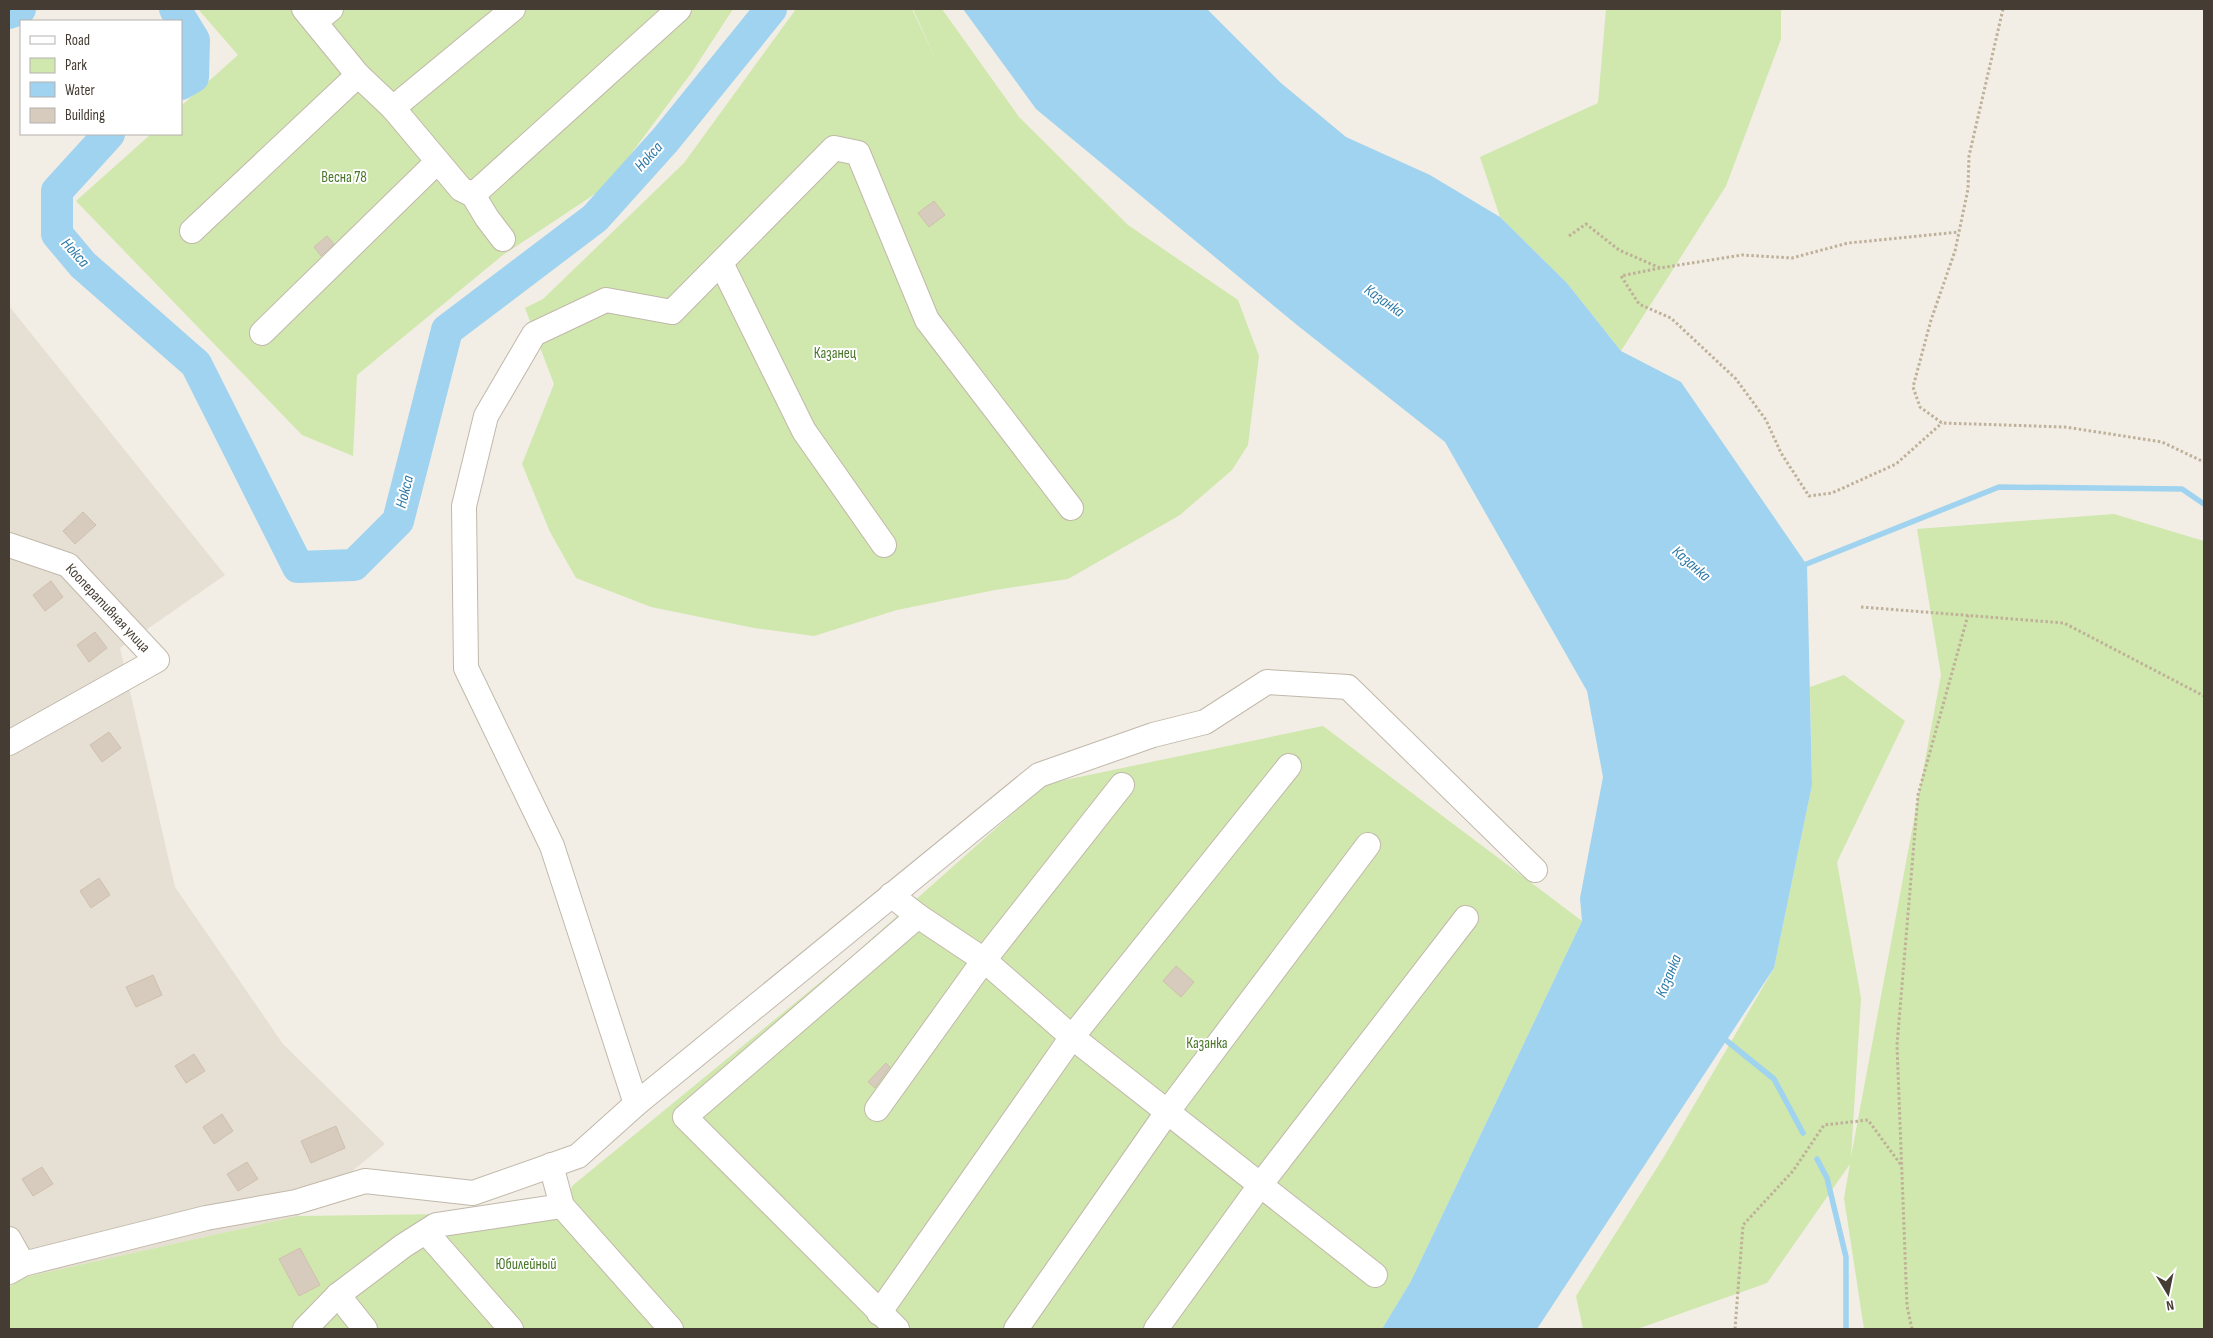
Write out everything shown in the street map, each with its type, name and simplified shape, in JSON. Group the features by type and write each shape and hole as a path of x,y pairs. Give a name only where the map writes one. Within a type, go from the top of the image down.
{"street":[{"path":"393,108 513,9"},
{"path":"473,196 680,9"},
{"path":"316,13 358,75 393,108 461,189 473,196 503,239"},
{"path":"192,231 358,75"},
{"path":"636,1104 552,846 466,668 464,506 486,416 534,334 606,300 672,312 834,148 858,153 926,320 1071,508"},
{"path":"262,332 437,162"},
{"path":"721,263 804,431 884,545"},
{"name":"Кооперативная улица","path":"9,544 68,565 157,660 9,743"},
{"path":"9,1239 16,1268 206,1218 296,1202 365,1181 473,1193 578,1156 636,1104 1039,775 1153,735 1205,722 1267,682 1348,687 1535,870"},
{"path":"879,1313 1072,1037 1289,766"},
{"path":"877,1109 984,960 1122,785"},
{"path":"1016,1329 1168,1111 1368,845"},
{"path":"892,895 918,916 984,960 1072,1037 1376,1275"},
{"path":"897,1329 685,1117 918,916"},
{"path":"1156,1329 1261,1184 1466,918"},
{"path":"550,1165 562,1206 671,1329"},
{"path":"305,1329 338,1295 403,1246 436,1225 562,1206"},
{"path":"426,1232 511,1329"},
{"path":"338,1295 365,1329"}],"path":[{"path":"2003,9 1969,156 1968,189 1955,251 1932,320 1913,387 1920,407 1942,423 2064,427 2162,442 2204,462"},
{"path":"1568,236 1586,224 1618,250 1660,268"},
{"path":"1942,423 1896,464 1832,493 1809,496 1781,453 1766,420 1736,379 1671,318 1639,304 1621,276 1742,254 1792,258 1848,242 1959,232"},
{"path":"1861,607 2064,623 2204,696"},
{"path":"1912,1329 1907,1306 1897,1046 1918,795 1968,615"},
{"path":"1735,1329 1743,1225 1792,1171 1824,1125 1868,1120 1902,1165"}],"shaded area":[{"path":"9,306 225,575 120,648 175,887 283,1044 385,1144 298,1216 21,1278 9,1286"}],"green space":[{"name":"Весна 78","path":"198,9 733,9 692,72 607,186 503,255 357,375 353,456 302,435 76,201 150,135 182,135 182,105 238,55"},
{"name":"Казанец","path":"796,9 912,9 937,62 913,9 942,9 1019,117 1128,225 1238,300 1259,356 1248,445 1232,470 1180,515 1068,579 995,590 897,610 814,636 754,628 651,607 576,578 550,532 522,464 554,384 525,308 543,299 684,163"},
{"path":"1606,9 1781,9 1781,39 1726,186 1621,351 1567,283 1500,217 1480,157 1598,103"},
{"path":"2114,514 2204,541 2204,1329 1864,1329 1844,1198 1850,1164 1767,1283 1637,1329 1583,1329 1576,1296 1665,1155 1774,968 1812,785 1810,687 1844,675 1905,721 1837,862 1861,998 1851,1157 1941,675 1917,529"},
{"name":"Казанка","path":"1323,726 1582,921 1411,1281 1382,1329 677,1329 568,1201 572,1186 851,957 1046,784"},
{"name":"Юбилейный","path":"529,1198 558,1200 667,1329 9,1329 9,1287 21,1278 298,1216 447,1214"}],"water":[{"name":"Казанка","path":"963,9 1207,9 1281,83 1346,137 1430,175 1500,217 1567,283 1621,351 1681,382 1807,565 1812,785 1774,968 1537,1329 1382,1329 1411,1281 1582,921 1580,898 1603,777 1587,691 1445,442 1297,325 1036,109"}],"building":[{"path":"934,201 945,215 929,227 918,213"},
{"path":"327,236 334,244 321,256 314,247"},
{"path":"83,512 96,525 75,544 63,531"},
{"path":"51,581 63,597 45,611 33,595"},
{"path":"95,632 107,648 89,662 77,645"},
{"path":"109,732 121,748 102,762 90,745"},
{"path":"99,878 110,895 91,908 80,891"},
{"path":"1176,966 1194,982 1181,997 1163,981"},
{"path":"153,975 162,995 136,1007 126,987"},
{"path":"194,1054 205,1071 186,1083 175,1066"},
{"path":"886,1063 890,1067 875,1088 868,1082"},
{"path":"222,1114 233,1131 214,1144 203,1127"},
{"path":"336,1126 345,1148 311,1163 301,1141"},
{"path":"247,1162 258,1179 238,1191 227,1174"},
{"path":"42,1167 53,1184 33,1196 22,1179"},
{"path":"300,1248 320,1285 299,1296 279,1259"}],"waterway":[{"name":"Нокса","path":"9,13 20,9"},
{"name":"Нокса","path":"175,9 182,20"},
{"name":"Нокса","path":"108,135 57,191 57,234 83,265 196,364 298,567 354,565 398,521 447,330 595,218 666,139 771,9"},
{"name":"Нокса","path":"182,20 194,40 193,77 182,83"},
{"path":"1799,567 1999,487 2182,489 2204,504"},
{"path":"1722,1037 1774,1079 1803,1133"},
{"path":"1817,1159 1827,1178 1846,1257 1846,1329"}]}
